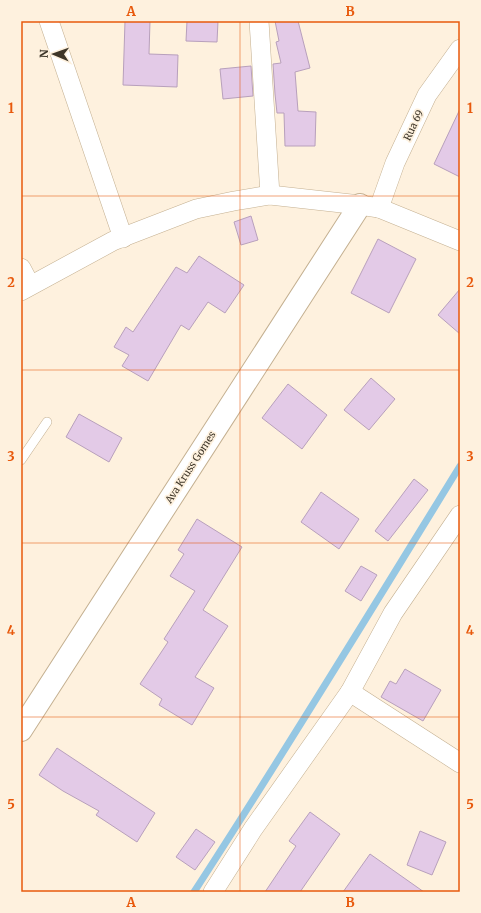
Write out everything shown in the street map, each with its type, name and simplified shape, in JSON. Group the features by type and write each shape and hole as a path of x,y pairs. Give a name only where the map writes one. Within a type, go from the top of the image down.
{"street":[{"path":"49,21 123,238"},
{"path":"258,21 270,195"},
{"name":"Rua 69","path":"369,206 395,163 427,95 460,49"},
{"path":"21,268 25,288 113,241 196,209 270,195 369,206 460,241"},
{"name":"Ava Kruss Gomes","path":"21,730 369,206"},
{"path":"213,892 254,829 350,692 393,613 460,515"},
{"path":"350,692 460,763"}],"lane":[{"path":"21,460 47,422"}],"building":[{"path":"125,21 150,21 149,54 178,55 177,87 123,85"},
{"path":"187,21 218,21 217,42 186,41"},
{"path":"275,21 298,21 310,68 295,72 298,111 316,112 315,146 285,146 284,113 277,113 275,94 273,64 281,63 276,42 279,41"},
{"path":"251,66 253,96 223,99 220,69"},
{"path":"460,109 460,177 434,164"},
{"path":"251,216 258,240 241,245 234,222"},
{"path":"378,239 416,259 389,313 351,293"},
{"path":"199,256 244,285 225,313 208,302 189,330 181,325 148,381 122,366 129,355 114,347 126,327 133,332 176,267 187,273"},
{"path":"460,289 460,334 438,315"},
{"path":"371,378 395,399 369,430 344,410"},
{"path":"288,384 327,415 302,449 262,418"},
{"path":"79,414 122,438 109,462 66,437"},
{"path":"414,479 428,490 388,541 375,531"},
{"path":"321,492 359,519 339,549 301,522"},
{"path":"197,519 242,547 203,610 228,626 195,677 214,688 192,725 159,705 162,699 140,684 168,642 164,639 195,591 170,576 184,554 178,550"},
{"path":"361,566 377,575 361,601 345,591"},
{"path":"405,669 441,690 423,721 381,697 390,681 396,684"},
{"path":"57,748 155,813 137,842 96,815 99,811 63,791 39,775"},
{"path":"310,812 340,834 300,892 265,892 296,846 289,841"},
{"path":"196,829 215,842 195,870 176,857"},
{"path":"420,831 446,842 432,875 407,865"},
{"path":"370,854 424,892 343,892"}],"waterway":[{"path":"194,892 295,733 460,466"}]}
